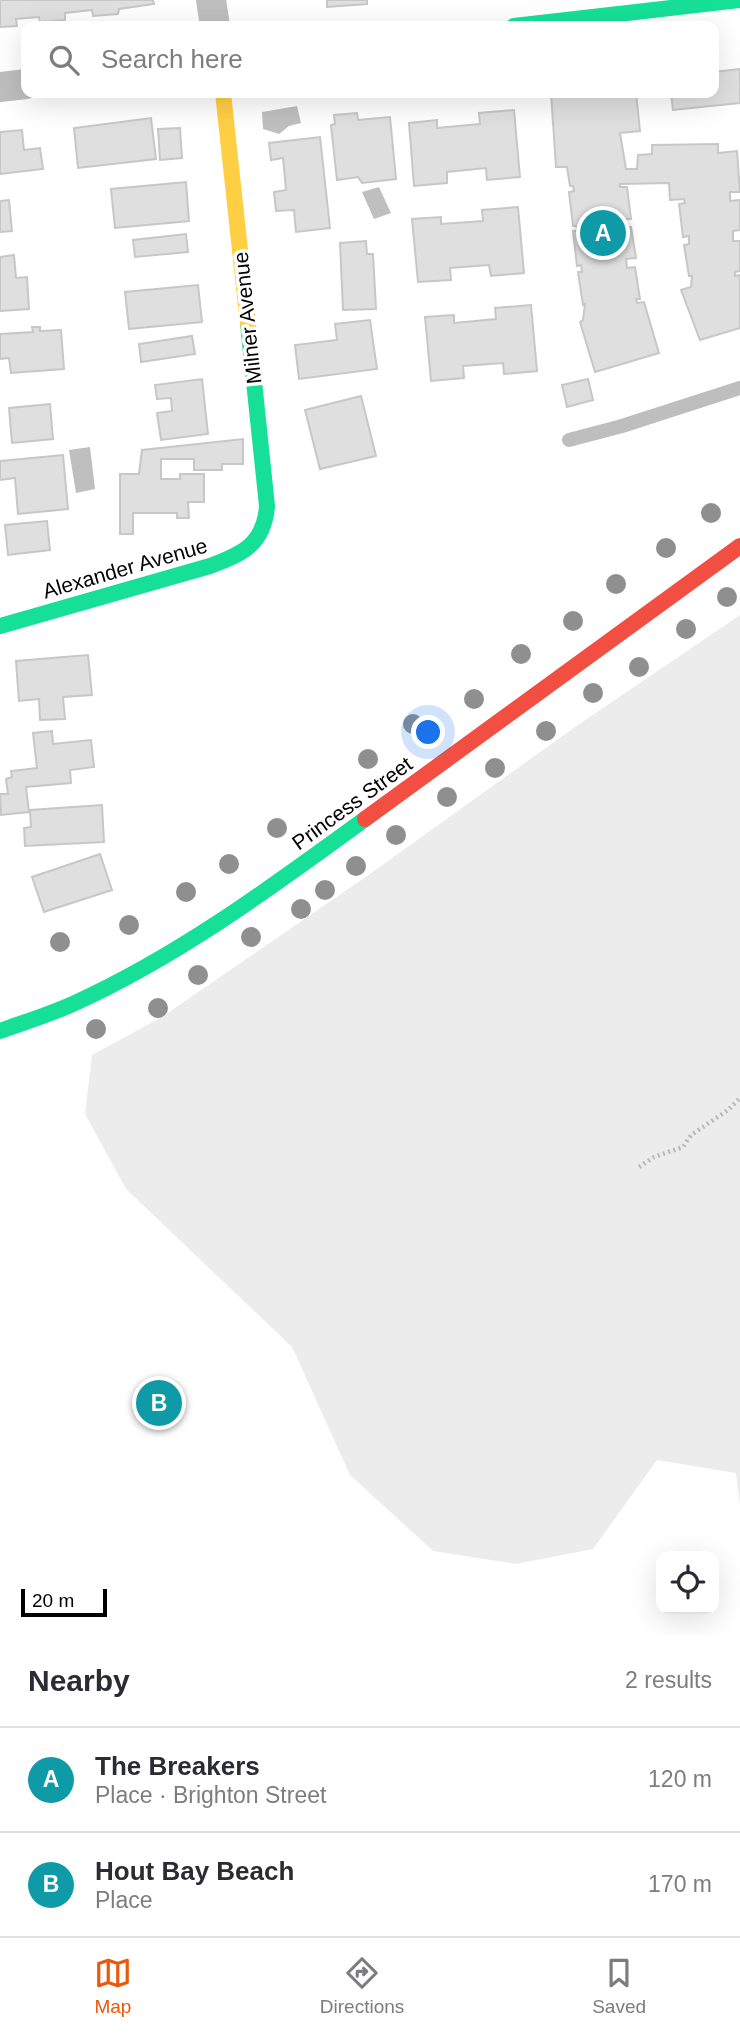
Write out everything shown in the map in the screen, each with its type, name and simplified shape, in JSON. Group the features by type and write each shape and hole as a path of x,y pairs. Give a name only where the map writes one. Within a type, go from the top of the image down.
{"street":[{"path":"211,0 214,21"},
{"path":"557,21 740,0"},
{"path":"0,87 21,85"},
{"name":"Milner Avenue","path":"224,98 267,506 265,526 257,541"},
{"name":"Alexander Avenue","path":"0,626 210,566 239,554 257,541"},
{"name":"Princess Street","path":"0,1031 73,1004 187,944 285,877 740,546"}],"lane":[{"path":"569,440 740,388"}],"path":[{"path":"639,1167 654,1157 683,1147 691,1135 728,1110 740,1098"}],"shaded area":[{"path":"297,106 301,123 289,126 279,134 263,129 262,112"},
{"path":"379,187 391,213 374,219 362,192"},
{"path":"90,447 95,489 76,493 69,450"},
{"path":"740,615 740,1506 736,1473 657,1460 593,1549 516,1564 433,1551 350,1475 292,1347 126,1189 85,1114 92,1055 162,1017 367,876 575,727"}],"building":[{"path":"0,0 153,0 154,4 119,9 118,14 93,16 92,10 65,13 65,20 40,21 39,17 16,19 17,26 0,27"},
{"path":"327,0 367,0 367,4 327,7"},
{"path":"740,69 740,103 673,110 672,98 719,98 719,71"},
{"path":"551,98 637,98 640,131 620,133 626,169 637,169 638,155 652,154 652,145 718,144 718,153 737,151 740,192 730,192 730,201 740,200 740,230 733,231 733,241 740,241 740,271 735,272 735,276 740,275 740,328 700,340 681,290 691,287 692,276 689,276 684,245 689,244 689,236 683,237 679,204 685,203 684,199 670,200 669,183 620,184 620,187 627,187 631,219 623,219 624,227 631,227 636,258 626,259 627,268 635,267 640,299 636,299 637,303 644,302 659,353 595,372 580,322 583,320 585,304 583,305 578,272 582,272 581,265 577,266 573,231 577,231 577,226 573,226 569,192 574,191 573,186 570,186 567,167 556,167"},
{"path":"514,110 520,177 487,180 486,168 447,172 447,183 414,186 409,123 437,120 437,128 480,124 479,113"},
{"path":"357,113 358,120 390,117 396,179 362,183 358,177 337,180 331,125 335,124 334,115"},
{"path":"151,118 156,159 78,168 74,128"},
{"path":"180,128 182,158 160,160 158,129"},
{"path":"22,130 24,150 40,148 43,169 0,174 0,132"},
{"path":"320,137 330,228 296,232 294,210 276,211 274,192 286,190 283,158 271,160 269,143"},
{"path":"186,182 189,221 115,228 111,189"},
{"path":"9,200 12,231 0,232 0,201"},
{"path":"518,207 524,273 491,276 489,265 450,268 451,280 418,282 412,219 441,217 441,224 483,221 482,210"},
{"path":"186,234 188,252 135,257 133,240"},
{"path":"366,241 367,254 373,254 376,309 343,310 340,243"},
{"path":"14,255 16,278 27,277 29,309 0,311 0,257"},
{"path":"198,285 202,322 129,329 125,292"},
{"path":"531,305 537,371 504,374 503,363 463,366 464,378 431,381 425,317 454,315 454,323 496,319 495,308"},
{"path":"370,320 377,369 299,379 295,345 337,340 335,324"},
{"path":"32,327 40,327 40,331 61,330 64,369 11,373 9,358 0,359 0,334 33,332"},
{"path":"192,336 195,354 141,362 139,344"},
{"path":"202,379 208,434 161,440 157,413 172,411 171,398 157,399 155,385"},
{"path":"588,379 593,400 567,407 562,385"},
{"path":"361,396 376,456 320,469 305,410"},
{"path":"50,404 53,439 12,443 9,408"},
{"path":"243,439 243,464 222,464 222,470 194,470 194,459 161,459 161,479 180,479 180,474 204,474 204,502 188,502 189,518 177,518 177,513 133,513 133,534 120,534 120,474 139,474 142,450"},
{"path":"63,455 68,509 18,514 15,478 0,480 0,461"},
{"path":"47,521 50,550 8,555 5,525"},
{"path":"88,655 92,695 63,697 65,719 40,720 39,699 19,701 16,661"},
{"path":"52,731 53,744 91,740 94,767 70,770 71,783 26,787 29,812 1,815 0,794 8,794 6,779 12,777 11,771 37,768 33,733"},
{"path":"102,805 104,842 25,846 24,828 31,827 30,810"},
{"path":"100,854 112,890 44,912 32,877"}],"traffic: fast":[{"path":"557,21 740,0"},
{"path":"0,626 210,566 242,552 256,539 265,519 267,506 248,324"},
{"path":"0,1031 75,1003 152,963 225,918 365,819"}],"traffic: slow":[{"path":"224,98 248,324"}],"traffic: jam":[{"path":"365,819 740,546"}],"place":[{"name":"The Breakers","path":"603,233"},
{"name":"Hout Bay Beach","path":"159,1403"}]}
